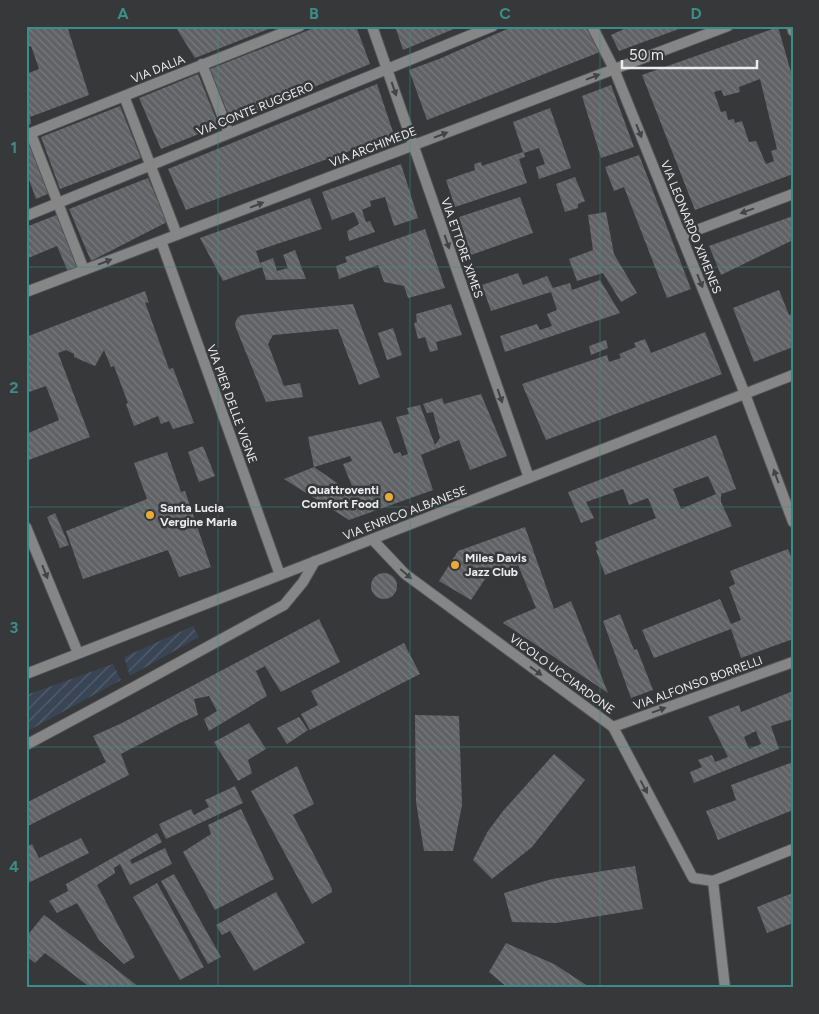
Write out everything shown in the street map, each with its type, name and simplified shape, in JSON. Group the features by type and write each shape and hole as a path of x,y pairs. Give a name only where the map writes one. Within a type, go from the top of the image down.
{"street":[{"name":"VIA DALIA","path":"28,135 300,26"},
{"name":"VIA ETTORE XIMES","path":"372,26 529,478"},
{"name":"VIA CONTE RUGGERO","path":"26,216 492,26"},
{"name":"VIA LEONARDO XIMENES","path":"592,26 614,69 745,394 792,520"},
{"name":"VIA ARCHIMEDE","path":"26,292 728,26"},
{"path":"792,26 793,30"},
{"path":"202,64 229,133"},
{"path":"124,96 177,235"},
{"path":"28,135 58,203 84,270"},
{"path":"681,236 793,194"},
{"name":"VIA PIER DELLE VIGNE","path":"161,241 280,575"},
{"name":"VIA ENRICO ALBANESE","path":"26,674 793,375"},
{"path":"26,527 78,653"},
{"name":"VICOLO UCCIARDONE","path":"372,539 405,574 613,727 693,878 714,881"},
{"path":"26,745 284,605 303,582 315,561"},
{"name":"VIA ALFONSO BORRELLI","path":"613,727 793,662"},
{"path":"725,988 714,881 793,849"}],"shaded area":[{"path":"193,626 199,637 130,676 124,657"},
{"path":"113,664 121,680 26,732 26,695"}],"building":[{"path":"26,26 67,26 89,95 30,117 31,124 26,126 26,74 39,69 31,46 26,47"},
{"path":"175,26 276,26 195,58"},
{"path":"319,26 356,26 370,64 231,121 210,69"},
{"path":"395,26 461,26 403,50"},
{"path":"514,26 589,26 600,52 427,120 409,70"},
{"path":"622,26 687,26 619,51 611,35 624,29"},
{"path":"778,27 793,79 793,174 695,210 642,75","holes":["760,79 777,149 771,151 774,161 766,164 756,141 749,142 742,121 735,123 734,119 728,120 726,111 721,112 714,92 721,90 724,96 740,92 739,87"]},
{"path":"198,74 219,126 161,149 139,98"},
{"path":"377,84 394,135 186,210 168,169"},
{"path":"611,85 634,147 601,158 582,96"},
{"path":"120,106 141,158 60,189 41,137"},
{"path":"550,108 571,168 539,179 536,167 545,164 539,148 524,153 525,157 519,159 527,183 455,207 446,180 475,170 474,164 481,162 482,166 523,152 513,122"},
{"path":"31,143 50,193 36,199 26,171 26,145"},
{"path":"639,155 691,289 667,298 624,187 614,191 605,167"},
{"path":"401,164 418,218 394,226 385,197 370,201 371,206 362,210 366,222 370,221 375,232 349,241 347,231 359,224 354,212 332,220 322,192"},
{"path":"575,177 585,201 578,204 578,208 565,212 556,184"},
{"path":"148,178 167,222 91,261 69,209"},
{"path":"520,197 533,233 471,255 459,217"},
{"path":"310,198 322,229 256,251 260,263 273,258 277,271 288,268 283,255 295,250 306,279 266,280 262,267 223,281 200,238"},
{"path":"606,212 614,254 637,293 621,302 603,273 577,281 569,259 593,250 588,215"},
{"path":"59,214 81,268 69,274 57,246 26,259 26,227"},
{"path":"793,216 793,240 721,275 709,246"},
{"path":"425,229 445,288 408,298 404,286 384,282 378,265 339,279 336,266 347,262 345,257"},
{"path":"518,273 523,285 547,276 553,288 570,283 572,290 600,280 620,313 505,352 500,336 537,324 540,330 552,326 547,314 557,310 551,292 491,311 482,285"},
{"path":"779,290 789,315 793,313 793,347 754,362 733,308"},
{"path":"145,291 149,303 145,302 169,369 173,368 194,423 173,429 169,421 161,424 158,416 134,426 126,404 128,403 114,366 111,367 104,350 95,366 74,357 74,354 66,350 58,353 90,437 26,461 26,434 59,420 46,386 26,393 26,337"},
{"path":"353,304 380,377 359,385 338,329 273,335 268,344 284,386 300,383 303,397 266,402 236,328 235,323 238,317 242,315"},
{"path":"451,304 462,335 436,342 438,350 430,352 425,337 418,339 414,323 417,322 416,314"},
{"path":"393,328 402,355 387,360 378,333"},
{"path":"705,332 722,374 546,440 522,384 607,355 609,362 621,358 619,354 636,347 634,343 645,339 651,353"},
{"path":"606,340 608,348 591,355 589,346"},
{"path":"481,394 507,456 470,470 459,440 423,454 421,455 433,490 349,520 284,479 314,467 308,437 381,421 394,454 400,452 402,456 408,454 396,417 409,414 407,408 420,405 435,445 440,438 433,412 427,413 423,404 442,398 444,404","holes":["350,456 352,461 343,464 356,496 314,467"]},
{"path":"716,435 736,489 721,494 721,502 732,526 605,575 595,542 656,518 648,498 629,505 623,489 586,502 594,518 581,523 568,492","holes":["708,476 716,494 681,509 673,489"]},
{"path":"203,446 215,476 199,482 188,452"},
{"name":"Santa Lucia Vergine Maria","path":"167,452 181,492 185,491 211,567 179,577 168,550 83,579 66,531 147,499 134,463"},
{"path":"55,513 69,545 60,548 47,517"},
{"path":"525,527 554,609 571,601 608,693 503,623 536,608 518,565 485,579 471,600 439,581 458,551"},
{"path":"788,549 793,561 793,639 741,658 731,629 654,658 642,630 720,599 731,624 741,620 729,587 735,584 730,571"},
{"path":"384,573 393,577 397,586 393,595 384,599 375,595 371,586 375,577"},
{"path":"620,614 634,650 637,649 653,690 631,698 603,621"},
{"path":"319,619 340,662 281,692 265,666 256,671 267,696 209,731 204,719 217,711 209,696 194,699 198,715 121,754 129,775 26,827 26,803 106,762 93,736 122,723"},
{"path":"404,643 420,674 310,730 301,714 318,705 311,691"},
{"path":"793,691 793,719 771,726 779,749 694,783 690,772 702,767 698,760 712,755 715,762 728,757 708,717 739,705 741,712","holes":["756,731 761,744 749,749 744,737"]},
{"path":"415,715 459,716 462,805 453,851 424,851 416,802"},
{"path":"299,717 308,730 287,744 277,728"},
{"path":"249,723 266,749 248,760 252,773 238,781 214,742"},
{"path":"554,754 585,780 532,847 492,879 473,860 488,831 503,811"},
{"path":"793,762 793,810 718,840 706,811 736,800 731,785"},
{"path":"297,766 314,804 293,815 332,889 332,892 312,904 251,791"},
{"path":"235,786 243,803 166,839 159,824 191,809 194,815 209,807 205,800"},
{"path":"241,809 274,879 215,910 183,852 211,834 208,825"},
{"path":"157,833 162,842 130,860 132,864 165,848 172,864 130,885 120,864 114,868 115,873 97,885 135,957 124,964 99,940 77,903 57,913 49,901 68,891 66,884"},
{"path":"81,838 89,853 26,884 26,847 32,844 39,858"},
{"path":"635,866 643,909 556,923 512,922 504,893 552,879"},
{"path":"174,874 221,957 208,964 161,881"},
{"path":"157,883 204,967 180,980 133,897"},
{"path":"276,892 305,943 254,971 230,931 222,935 216,925"},
{"path":"793,893 793,923 767,933 757,907"},
{"path":"44,915 140,988 91,988 45,953 35,963 26,956 26,937"},
{"path":"506,943 554,964 591,988 508,988 489,972"}],"place":[{"name":"Quattroventi Comfort Food","path":"389,497"},
{"name":"Santa Lucia Vergine Maria","path":"150,515"},
{"name":"Miles Davis Jazz Club","path":"455,565"}]}
